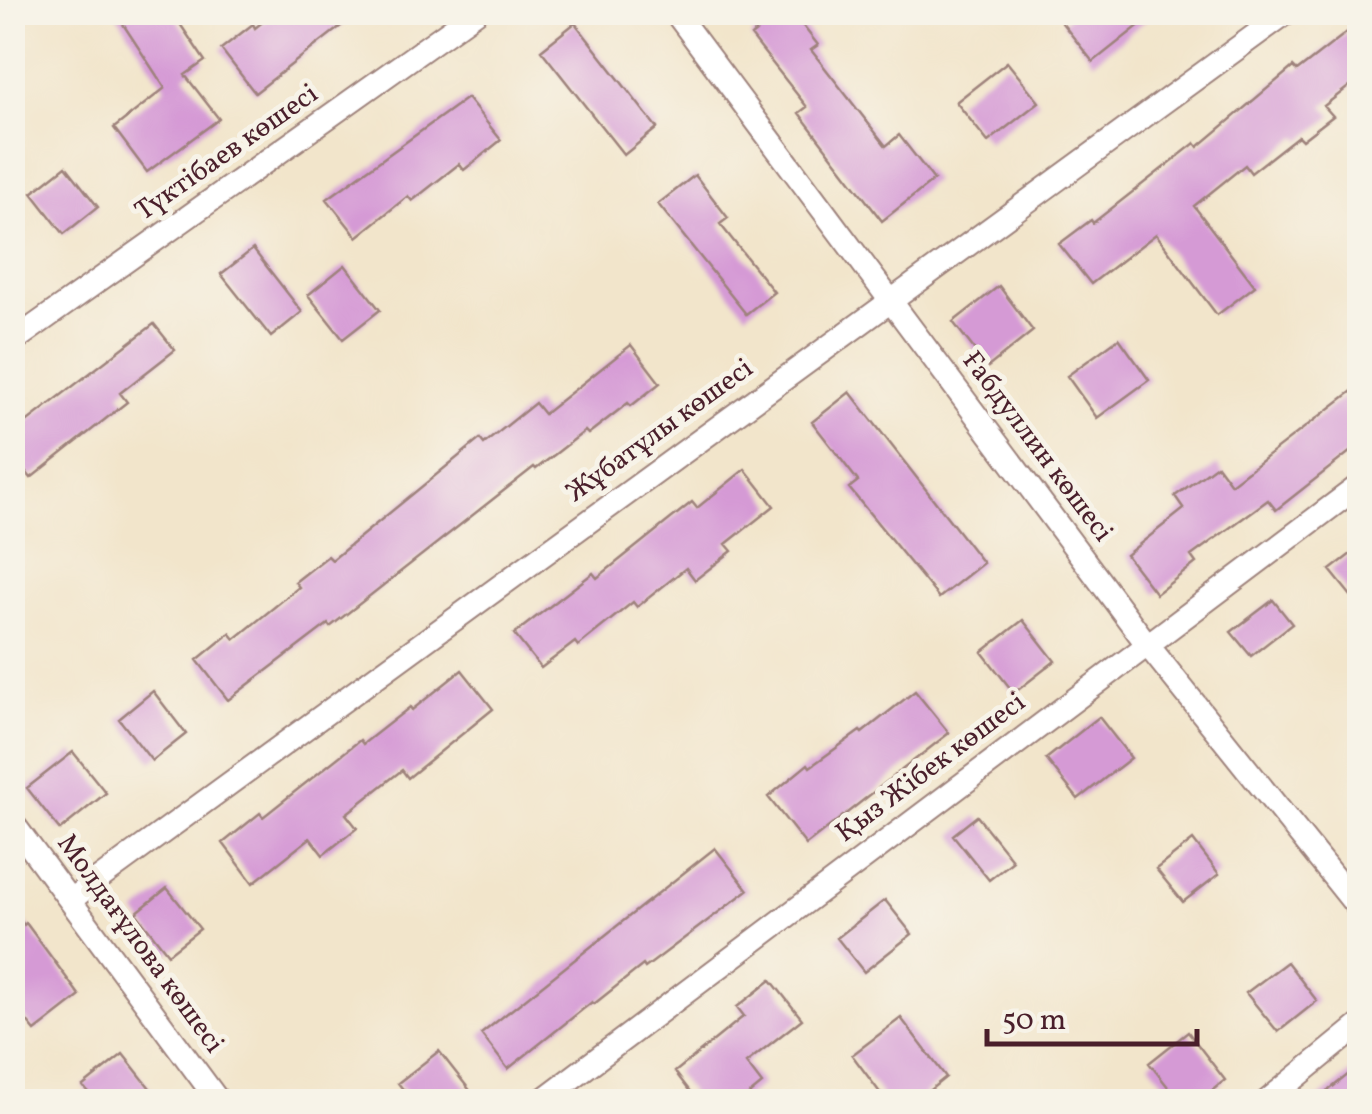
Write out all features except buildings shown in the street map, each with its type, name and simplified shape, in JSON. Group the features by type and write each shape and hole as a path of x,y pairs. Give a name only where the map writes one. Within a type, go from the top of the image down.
{"street":[{"name":"Түктібаев көшесі","path":"12,342 476,12"},
{"name":"Ғабдуллин көшесі","path":"675,12 1146,643 1360,910"},
{"name":"Жұбатұлы көшесі","path":"70,900 1287,12"},
{"name":"Қыз Жібек көшесі","path":"540,1102 1360,484"},
{"name":"Молдағұлова көшесі","path":"12,822 219,1102"},
{"path":"1266,1102 1360,1025"}]}
